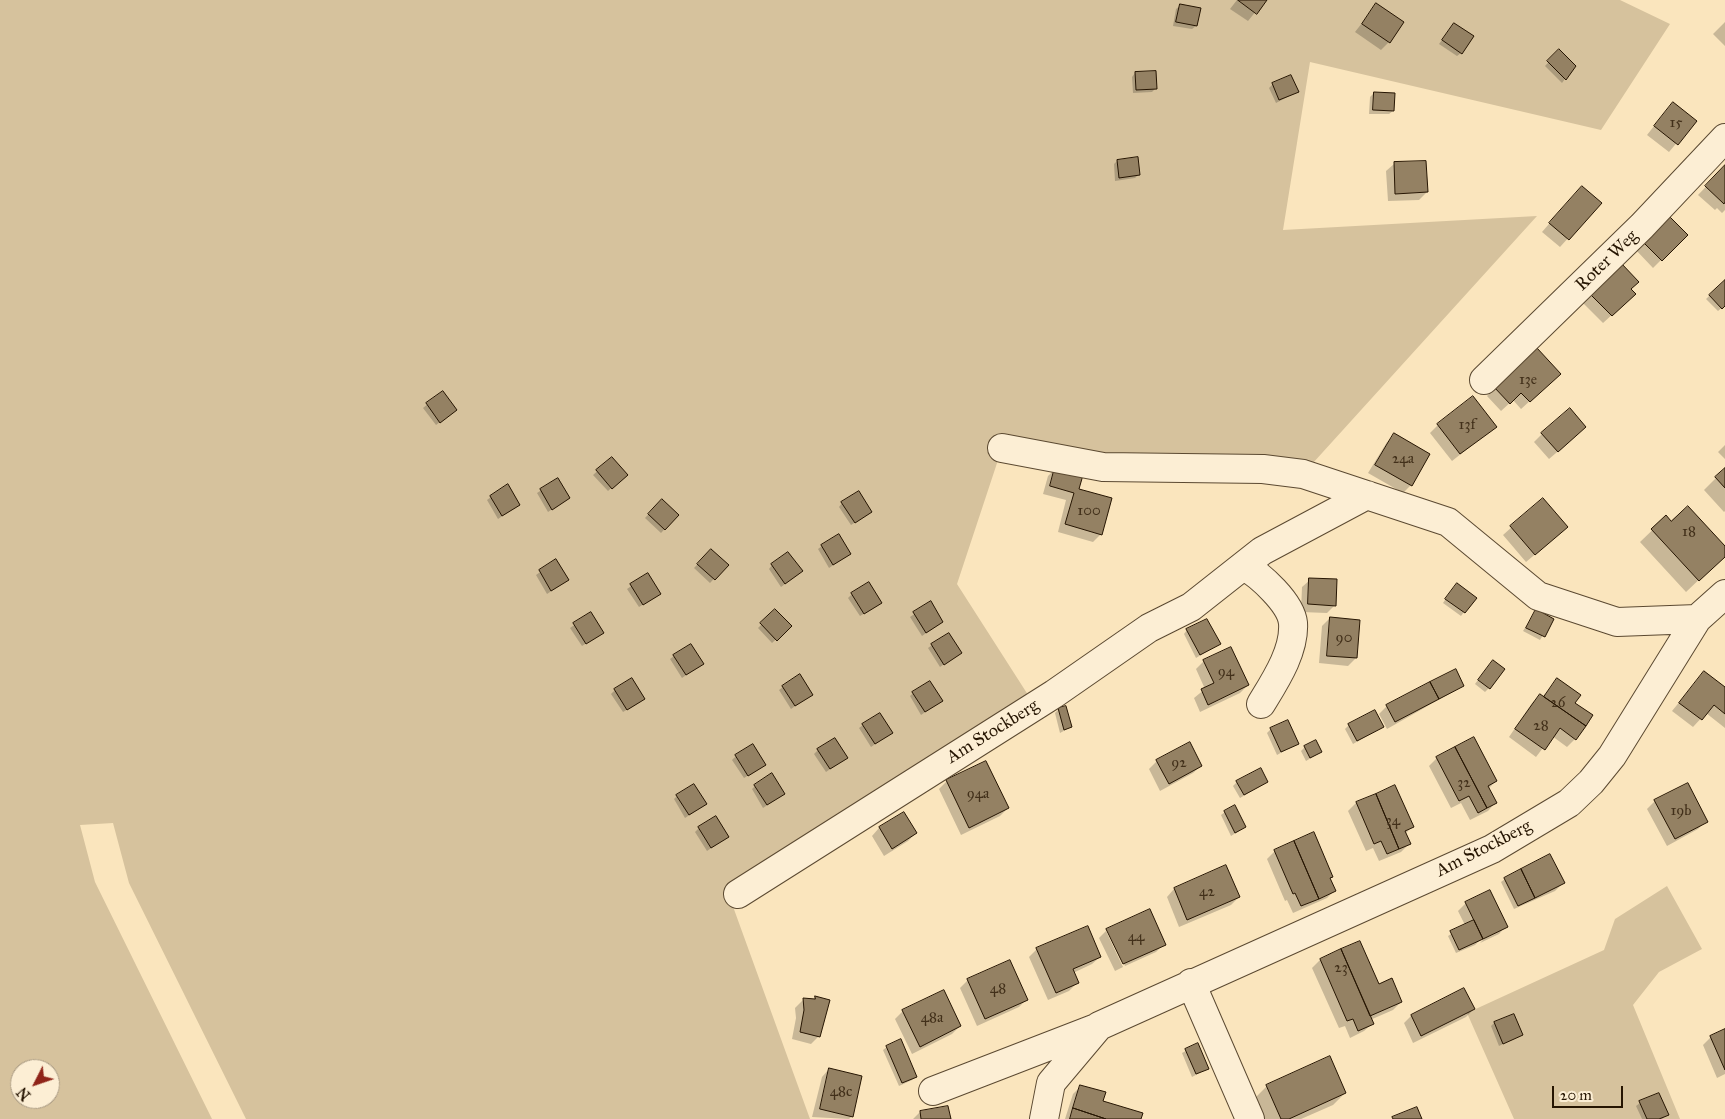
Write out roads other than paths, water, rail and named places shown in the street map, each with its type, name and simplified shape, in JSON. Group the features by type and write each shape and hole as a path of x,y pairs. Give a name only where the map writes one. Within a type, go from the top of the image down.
{"street":[{"name":"Roter Weg","path":"1484,380 1642,226 1725,138"},
{"path":"1002,448 1103,467 1263,469 1303,474 1448,522 1538,596 1617,622 1698,620"},
{"name":"Am Stockberg","path":"738,894 1054,694 1149,628 1191,607 1262,551 1367,495"},
{"path":"1244,566 1258,574 1279,596 1293,621 1291,642 1278,675 1261,704"},
{"name":"Am Stockberg","path":"934,1091 1099,1026 1492,849 1569,803 1591,782 1612,756 1698,620 1725,594"},
{"path":"1192,983 1250,1119"},
{"name":"Am Stockberg","path":"1044,1119 1051,1083 1099,1026"}]}
